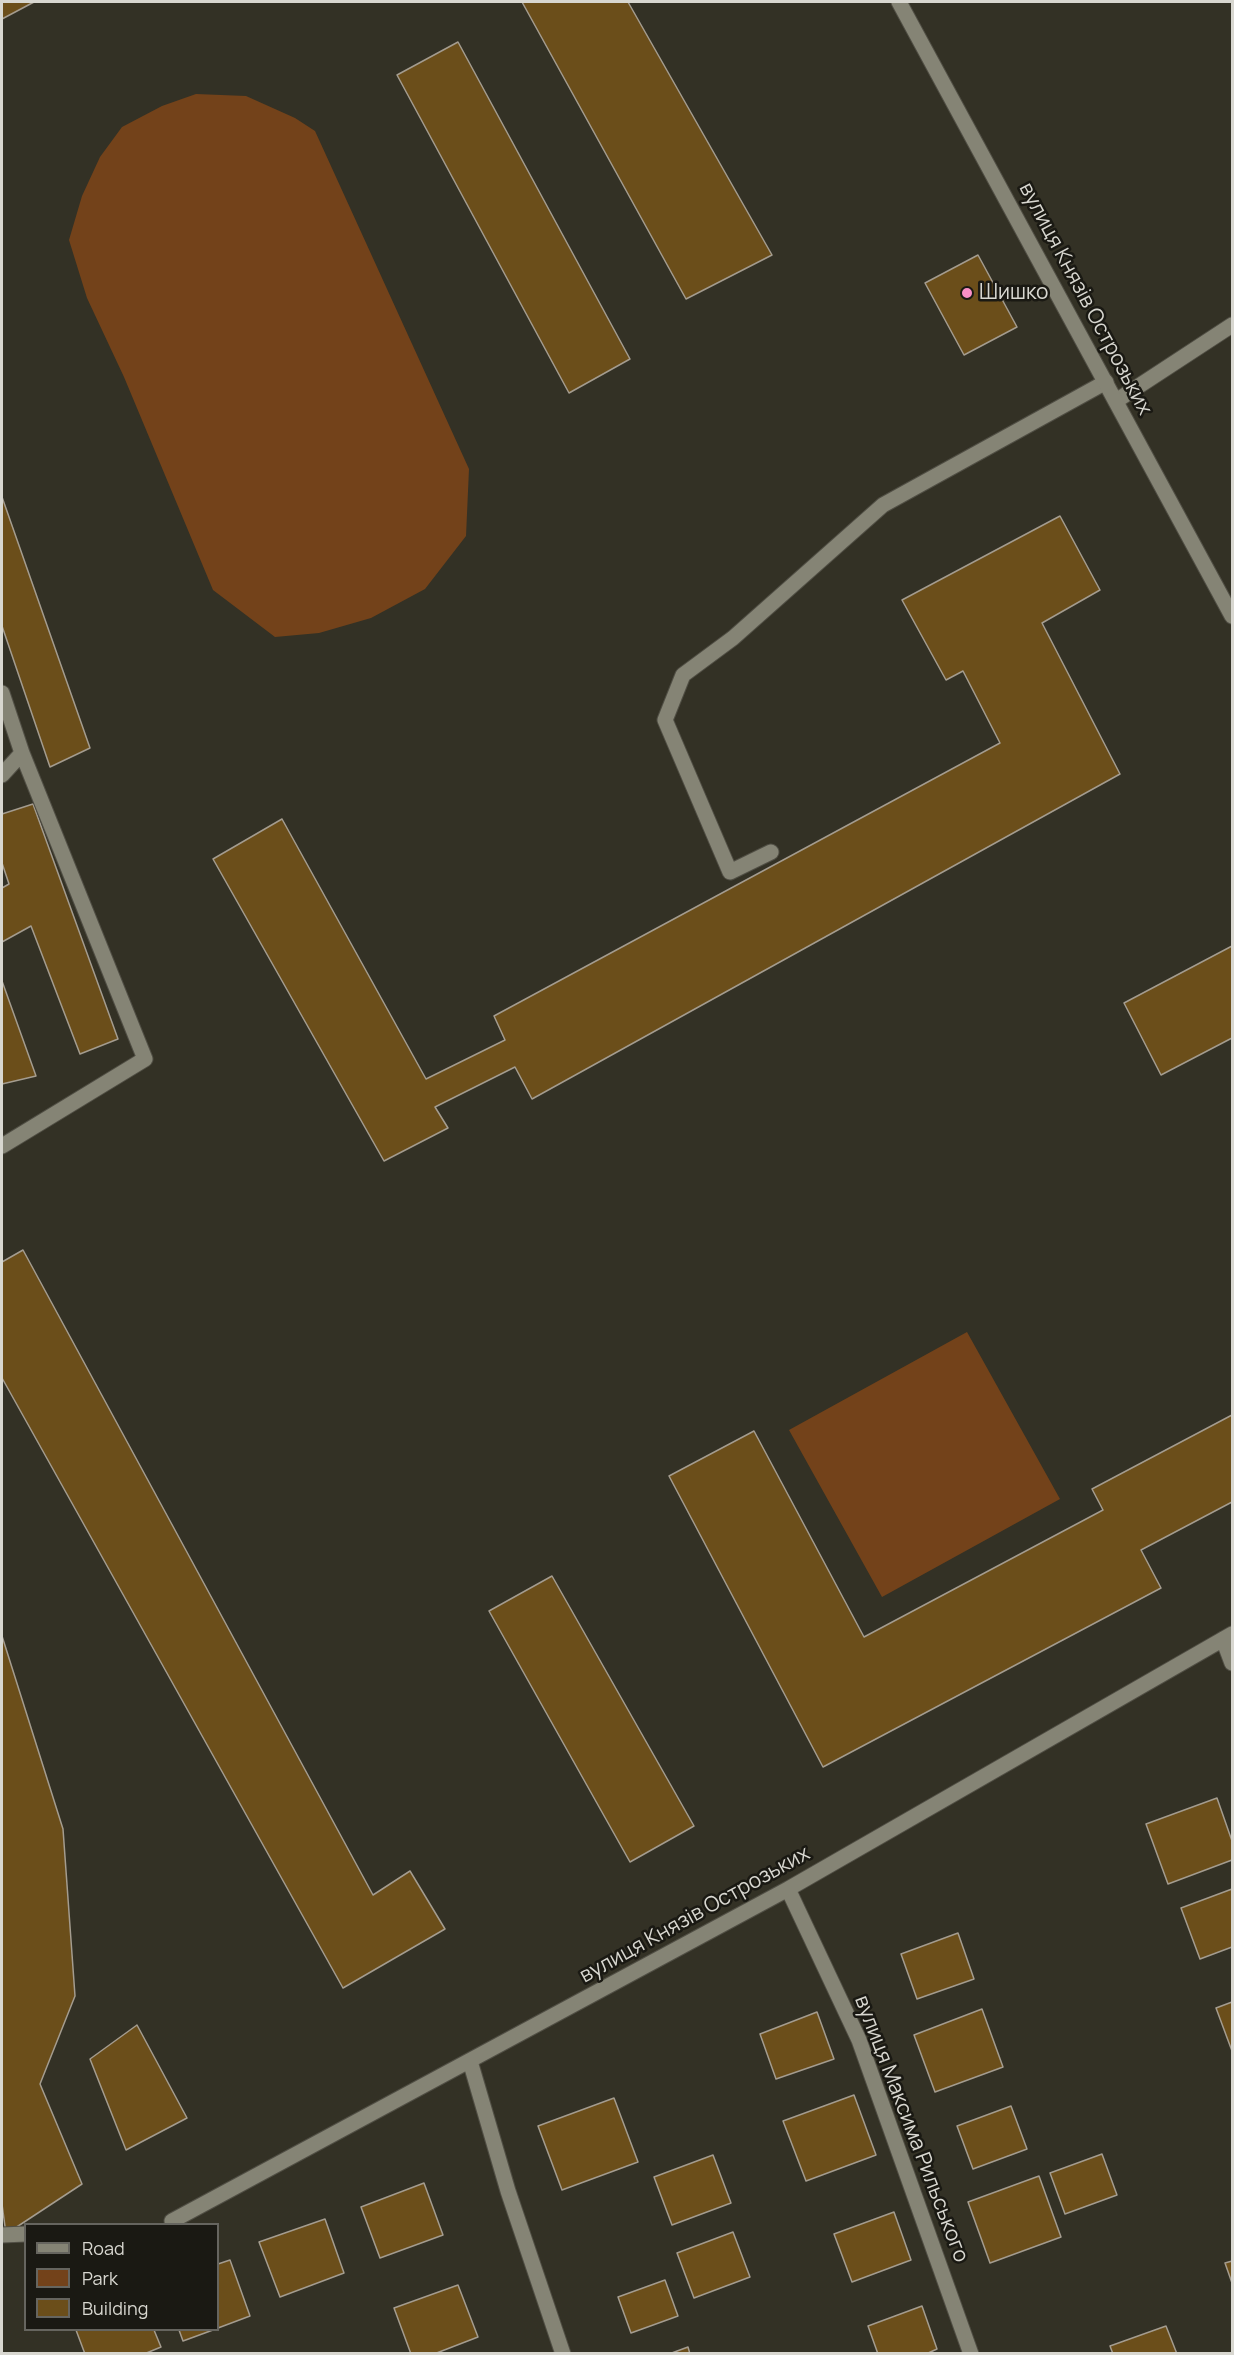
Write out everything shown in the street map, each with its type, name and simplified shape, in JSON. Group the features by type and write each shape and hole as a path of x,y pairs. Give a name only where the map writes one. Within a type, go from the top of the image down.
{"street":[{"name":"вулиця Князів Острозьких","path":"900,2 1233,616"},
{"path":"1116,401 1233,324"},
{"path":"771,852 730,873 665,720 683,675 733,638 883,505 1106,382"},
{"path":"2,693 22,753 145,1059 2,1146"},
{"path":"2,775 22,753"},
{"name":"вулиця Князів Острозьких","path":"169,2223 788,1889 1228,1636"},
{"path":"1228,1636 1233,1663"},
{"name":"вулиця Максима Рильського","path":"788,1889 859,2040 971,2354"},
{"path":"470,2061 508,2191 563,2354"},
{"path":"2,2235 24,2234"}],"green space":[{"path":"196,94 246,96 295,118 315,131 469,469 466,536 425,589 371,618 319,633 275,637 213,590 124,377 87,298 69,240 82,196 100,157 122,127 162,106"},
{"path":"967,1332 1060,1499 882,1597 789,1430"}],"building":[{"path":"2,2 34,2 2,19"},
{"path":"522,2 628,2 772,255 686,299"},
{"path":"458,42 630,359 569,393 397,75"},
{"path":"978,255 1017,327 964,355 925,283"},
{"path":"2,497 90,748 50,767 2,626"},
{"path":"1060,516 1100,590 1042,623 1120,774 532,1099 515,1067 435,1107 448,1128 384,1161 213,859 282,819 426,1079 505,1040 494,1016 1000,743 963,671 946,680 902,600"},
{"path":"33,804 118,1039 80,1054 31,926 2,942 2,888 9,884 2,863 2,814"},
{"path":"1232,946 1232,1038 1161,1075 1124,1003"},
{"path":"2,981 36,1076 2,1084"},
{"path":"23,1250 373,1895 410,1871 445,1929 343,1988 2,1378 2,1262"},
{"path":"1232,1415 1232,1502 1141,1550 1161,1588 823,1767 669,1476 754,1431 864,1637 1103,1510 1092,1489"},
{"path":"552,1576 694,1826 630,1862 489,1611"},
{"path":"2,1636 63,1829 75,1996 40,2084 82,2184 6,2234 2,2204"},
{"path":"1217,1798 1232,1841 1232,1860 1168,1884 1146,1824"},
{"path":"1232,1889 1232,1947 1200,1959 1181,1908"},
{"path":"958,1933 974,1979 917,1999 901,1954"},
{"path":"1232,2002 1232,2051 1216,2008"},
{"path":"982,2009 1003,2067 935,2092 914,2035"},
{"path":"817,2012 834,2059 776,2079 760,2034"},
{"path":"137,2025 187,2118 126,2150 90,2059"},
{"path":"854,2095 876,2155 806,2181 783,2121"},
{"path":"614,2098 638,2162 562,2190 538,2126"},
{"path":"1011,2106 1027,2149 973,2169 957,2126"},
{"path":"1102,2154 1117,2195 1065,2214 1050,2173"},
{"path":"713,2155 731,2203 672,2225 654,2177"},
{"path":"1039,2176 1061,2237 990,2263 968,2202"},
{"path":"424,2183 443,2235 380,2258 361,2207"},
{"path":"894,2212 911,2260 852,2282 834,2234"},
{"path":"325,2219 344,2273 280,2297 259,2242"},
{"path":"733,2232 750,2277 694,2298 677,2253"},
{"path":"230,2260 250,2316 219,2328 219,2264"},
{"path":"1232,2261 1232,2283 1225,2263"},
{"path":"665,2280 678,2316 631,2333 618,2297"},
{"path":"458,2285 478,2337 434,2354 411,2354 394,2308"},
{"path":"922,2306 937,2349 926,2354 878,2354 868,2326"},
{"path":"1166,2326 1177,2354 1113,2354 1110,2346"},
{"path":"76,2331 154,2331 161,2347 144,2354 85,2354"},
{"path":"179,2331 210,2331 183,2341"},
{"path":"688,2347 690,2354 669,2354"}],"place":[{"name":"Шишко","path":"967,293"}]}
